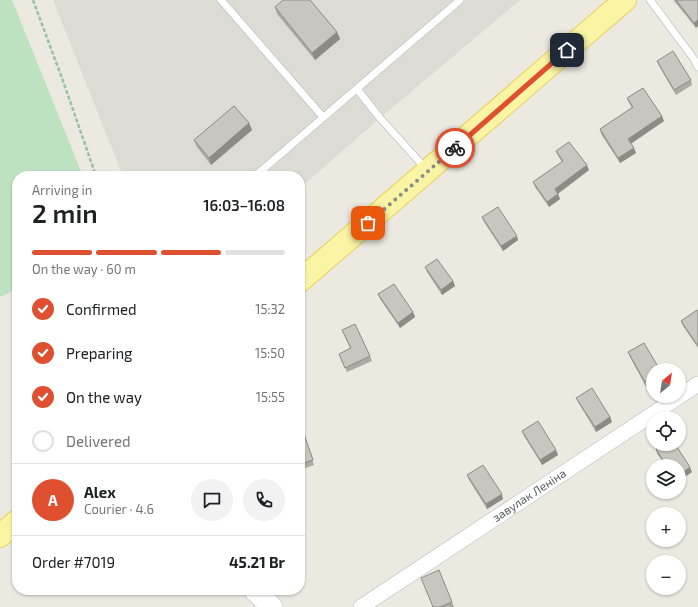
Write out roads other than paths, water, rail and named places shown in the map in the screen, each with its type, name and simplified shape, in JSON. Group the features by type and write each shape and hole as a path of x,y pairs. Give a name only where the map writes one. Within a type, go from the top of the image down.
{"main road":[{"path":"305,277 625,0"},
{"path":"0,536 12,525"}],"street":[{"name":"завулак Леніна","path":"361,607 698,384"},
{"path":"259,595 272,607"}],"lane":[{"path":"221,0 323,117"},
{"path":"261,171 460,0"},
{"path":"650,0 694,59 698,67"},
{"path":"357,89 380,118 428,171"}]}
